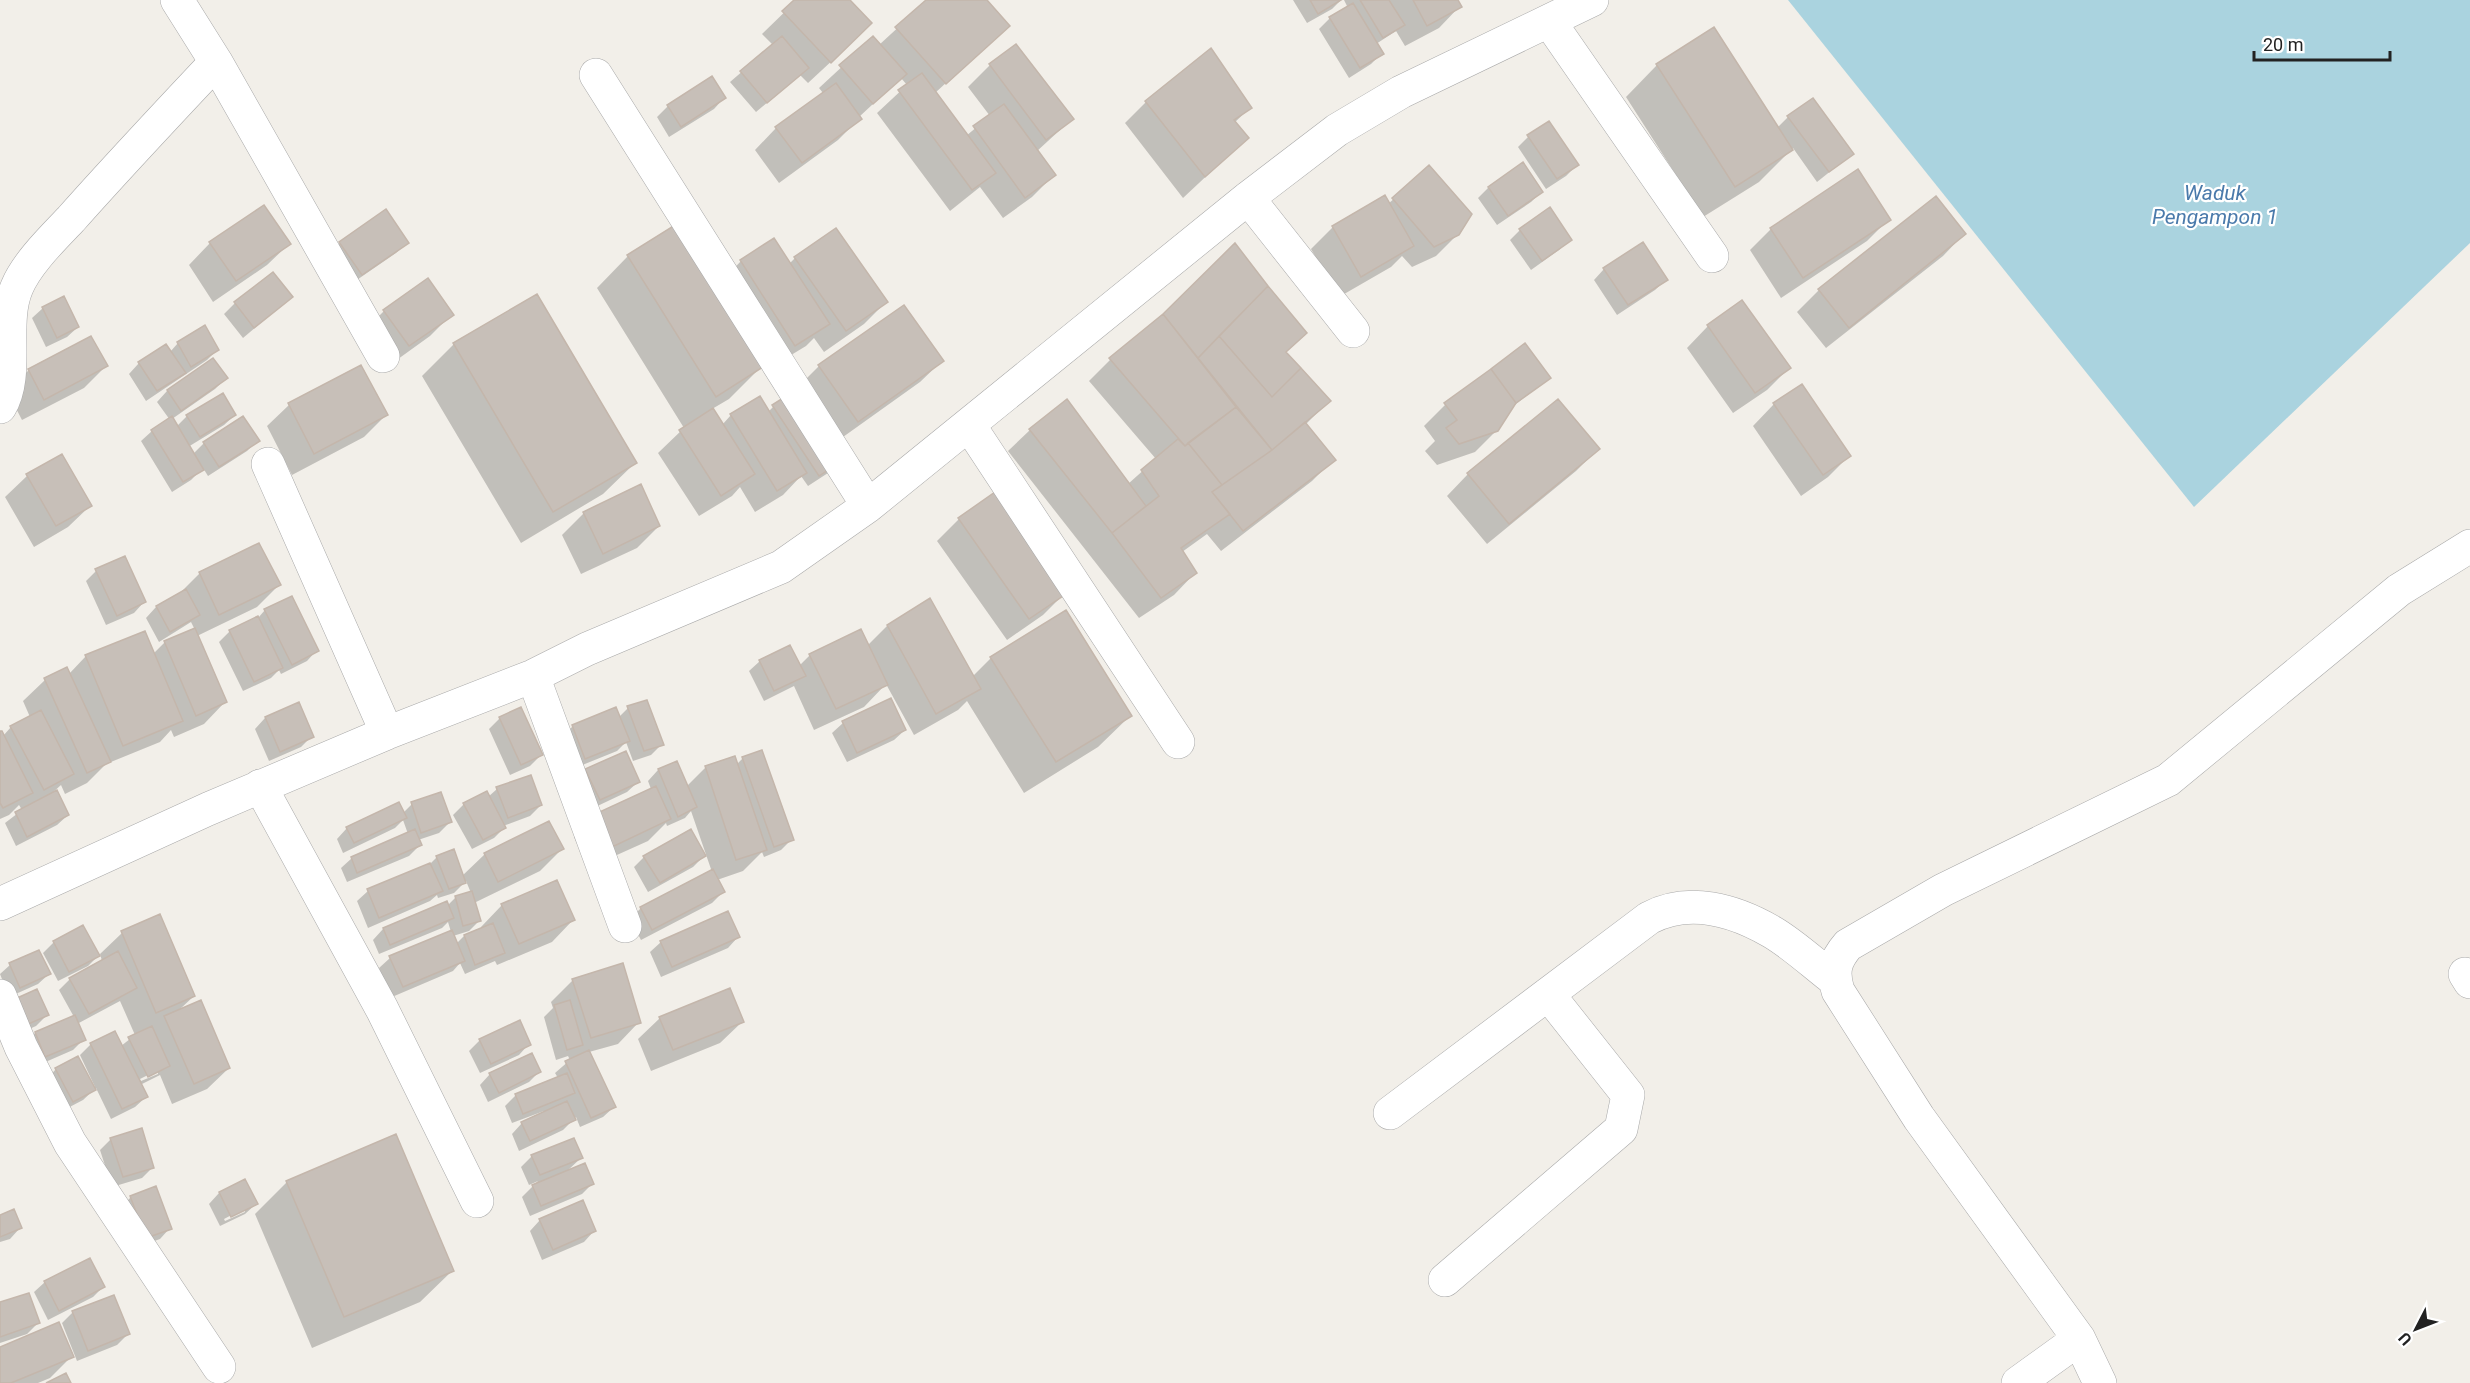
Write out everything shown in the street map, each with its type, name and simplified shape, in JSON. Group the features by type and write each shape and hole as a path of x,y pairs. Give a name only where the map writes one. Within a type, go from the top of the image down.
{"street":[{"path":"177,0 216,62 383,356"},
{"path":"0,904 125,845 260,786 533,676 587,649 781,567 868,506 1248,198 1337,130 1401,92 1592,0"},
{"path":"1549,21 1712,256"},
{"path":"0,407 4,400 9,364 10,308 17,285 54,237 216,62"},
{"path":"596,75 868,506"},
{"path":"1248,198 1353,331"},
{"path":"969,425 1178,742"},
{"path":"268,464 387,733"},
{"path":"2100,1383 2079,1339 1919,1118 1838,991 1834,969 1838,957 1848,945 1943,890 2168,780 2398,591 2470,546"},
{"path":"533,676 625,926"},
{"path":"260,786 382,1009 477,1201"},
{"path":"1390,1113 1649,918 1662,911 1680,907 1721,910 1772,932 1835,980"},
{"path":"1445,1280 1622,1129 1628,1095 1548,994"},
{"path":"0,996 11,1052 219,1367"},
{"path":"2018,1383 2079,1339"}],"water":[{"name":"Waduk Pengampon 1","path":"1788,0 2470,0 2470,243 2194,507"}],"building":[{"path":"794,0 850,0 872,23 831,63 782,11"},
{"path":"926,0 987,0 1010,26 946,84 895,27"},
{"path":"1310,0 1341,0 1318,14"},
{"path":"1360,0 1389,0 1405,25 1383,38"},
{"path":"1413,0 1458,0 1462,7 1427,26"},
{"path":"1353,3 1384,54 1360,68 1329,17"},
{"path":"1714,27 1793,150 1735,187 1656,64"},
{"path":"782,36 809,68 767,103 740,71"},
{"path":"873,36 907,74 873,104 839,65"},
{"path":"1016,44 1074,119 1046,140 989,64"},
{"path":"1211,48 1252,108 1234,120 1249,138 1205,177 1145,101"},
{"path":"922,73 996,173 972,190 898,90"},
{"path":"712,76 726,98 681,127 667,105"},
{"path":"836,83 862,119 802,163 775,127"},
{"path":"1813,98 1854,154 1829,172 1787,116"},
{"path":"1004,104 1056,175 1025,198 973,126"},
{"path":"1549,121 1579,165 1557,179 1527,135"},
{"path":"1523,162 1543,192 1508,216 1488,187"},
{"path":"1429,165 1472,214 1459,235 1434,247 1392,198"},
{"path":"1858,169 1891,220 1803,278 1770,228"},
{"path":"1385,195 1414,246 1361,277 1332,226"},
{"path":"1936,196 1966,234 1849,328 1818,289"},
{"path":"264,205 291,244 236,281 209,242"},
{"path":"1550,207 1572,240 1542,261 1519,229"},
{"path":"386,209 409,243 362,275 339,242"},
{"path":"675,225 763,367 716,397 627,255"},
{"path":"836,228 888,302 846,331 794,257"},
{"path":"774,238 830,324 795,346 740,260"},
{"path":"1643,242 1668,280 1628,305 1603,268"},
{"path":"1235,243 1268,286 1198,358 1163,314"},
{"path":"273,272 293,297 254,328 234,302"},
{"path":"428,278 454,315 409,346 383,310"},
{"path":"1268,286 1307,333 1286,352 1301,368 1272,397 1219,336"},
{"path":"537,294 637,463 553,512 453,343"},
{"path":"64,296 79,327 57,338 42,307"},
{"path":"1742,300 1791,368 1755,393 1707,325"},
{"path":"904,305 944,361 858,422 818,365"},
{"path":"1163,314 1236,407 1185,446 1109,358"},
{"path":"205,325 219,350 191,367 177,342"},
{"path":"91,336 108,366 44,400 28,369"},
{"path":"1219,336 1272,397 1301,368 1331,401 1272,450 1198,358"},
{"path":"1525,343 1551,378 1516,403 1491,369"},
{"path":"166,344 186,373 157,391 138,362"},
{"path":"213,358 228,378 181,411 167,390"},
{"path":"361,365 388,415 314,454 288,403"},
{"path":"1491,369 1516,403 1498,431 1459,444 1446,428 1457,420 1444,403"},
{"path":"1802,384 1851,456 1823,475 1773,403"},
{"path":"794,391 840,462 819,476 772,405"},
{"path":"223,393 236,415 200,437 186,415"},
{"path":"760,396 807,473 777,491 730,414"},
{"path":"1067,399 1146,506 1112,533 1029,429"},
{"path":"1558,399 1600,449 1509,524 1467,473"},
{"path":"1236,407 1272,450 1222,485 1188,443"},
{"path":"713,408 755,474 721,496 679,430"},
{"path":"172,416 204,470 183,482 151,430"},
{"path":"243,416 260,441 219,467 203,442"},
{"path":"1305,422 1336,460 1243,531 1212,492 1272,450"},
{"path":"1178,439 1185,446 1188,443 1222,485 1212,492 1230,514 1181,548 1197,573 1161,598 1112,533 1159,496 1141,470"},
{"path":"62,454 92,506 56,526 26,474"},
{"path":"641,484 660,526 603,554 583,512"},
{"path":"995,492 1066,594 1029,619 958,518"},
{"path":"259,543 281,585 219,615 199,572"},
{"path":"125,556 146,602 117,616 95,569"},
{"path":"186,589 200,615 170,632 156,606"},
{"path":"292,596 319,651 292,665 264,609"},
{"path":"930,598 981,689 936,714 887,625"},
{"path":"1066,610 1132,716 1056,762 990,657"},
{"path":"258,616 283,668 254,682 229,630"},
{"path":"195,628 227,702 196,716 164,641"},
{"path":"861,629 888,685 836,709 809,654"},
{"path":"145,631 183,721 123,746 85,655"},
{"path":"790,645 806,676 774,691 759,660"},
{"path":"67,667 111,762 87,773 44,678"},
{"path":"891,698 906,730 857,753 842,721"},
{"path":"647,700 664,745 644,751 627,706"},
{"path":"299,702 314,737 280,752 265,717"},
{"path":"521,707 543,755 521,765 499,717"},
{"path":"616,707 630,741 585,759 572,725"},
{"path":"41,710 74,774 44,790 10,726"},
{"path":"0,731 33,793 3,808 0,803"},
{"path":"762,750 794,840 774,847 742,757"},
{"path":"626,751 640,782 600,800 585,769"},
{"path":"735,756 767,850 736,860 705,766"},
{"path":"677,761 697,807 678,817 658,769"},
{"path":"531,775 542,805 508,818 496,787"},
{"path":"656,786 671,819 610,848 595,814"},
{"path":"57,790 69,815 27,837 15,812"},
{"path":"487,791 506,828 483,840 463,803"},
{"path":"441,792 452,822 421,833 411,802"},
{"path":"399,802 407,818 354,843 346,827"},
{"path":"549,821 564,849 498,882 484,853"},
{"path":"415,829 422,845 357,873 351,857"},
{"path":"691,829 706,856 660,883 643,856"},
{"path":"454,849 466,883 449,889 436,856"},
{"path":"430,863 443,891 379,918 367,889"},
{"path":"713,869 725,892 652,930 640,907"},
{"path":"557,880 575,920 519,944 501,904"},
{"path":"472,891 481,921 463,926 455,896"},
{"path":"447,901 454,918 390,945 383,928"},
{"path":"728,911 740,937 672,967 660,941"},
{"path":"160,914 195,996 156,1013 121,931"},
{"path":"493,923 505,953 475,965 464,935"},
{"path":"83,925 100,956 69,972 53,941"},
{"path":"452,930 465,961 403,987 389,956"},
{"path":"39,950 51,974 20,988 9,963"},
{"path":"118,951 137,988 89,1014 69,978"},
{"path":"623,963 641,1023 591,1038 572,979"},
{"path":"730,988 744,1022 673,1050 659,1017"},
{"path":"37,989 49,1015 26,1025 15,999"},
{"path":"201,1000 230,1068 194,1084 164,1016"},
{"path":"570,1000 583,1045 567,1050 554,1005"},
{"path":"75,1015 86,1040 45,1057 35,1032"},
{"path":"520,1020 531,1045 491,1064 479,1039"},
{"path":"152,1026 170,1066 148,1077 128,1037"},
{"path":"115,1031 148,1097 122,1109 90,1043"},
{"path":"589,1050 616,1107 591,1118 565,1061"},
{"path":"532,1053 541,1072 499,1093 489,1073"},
{"path":"78,1056 96,1090 73,1102 55,1068"},
{"path":"567,1073 575,1093 523,1114 515,1094"},
{"path":"567,1101 576,1120 530,1141 521,1122"},
{"path":"142,1128 154,1168 123,1177 110,1138"},
{"path":"396,1134 454,1271 344,1317 286,1181"},
{"path":"574,1138 583,1158 540,1175 531,1155"},
{"path":"585,1163 594,1184 541,1206 532,1185"},
{"path":"245,1179 258,1204 231,1217 219,1192"},
{"path":"156,1186 172,1229 146,1238 130,1196"},
{"path":"583,1200 596,1231 553,1250 539,1219"},
{"path":"14,1209 22,1228 0,1237 0,1215"},
{"path":"90,1258 105,1287 59,1311 44,1281"},
{"path":"29,1293 40,1323 0,1337 0,1302"},
{"path":"114,1295 130,1334 88,1351 72,1311"},
{"path":"59,1322 74,1357 11,1383 0,1383 0,1347"},
{"path":"66,1373 71,1383 46,1383"}]}
